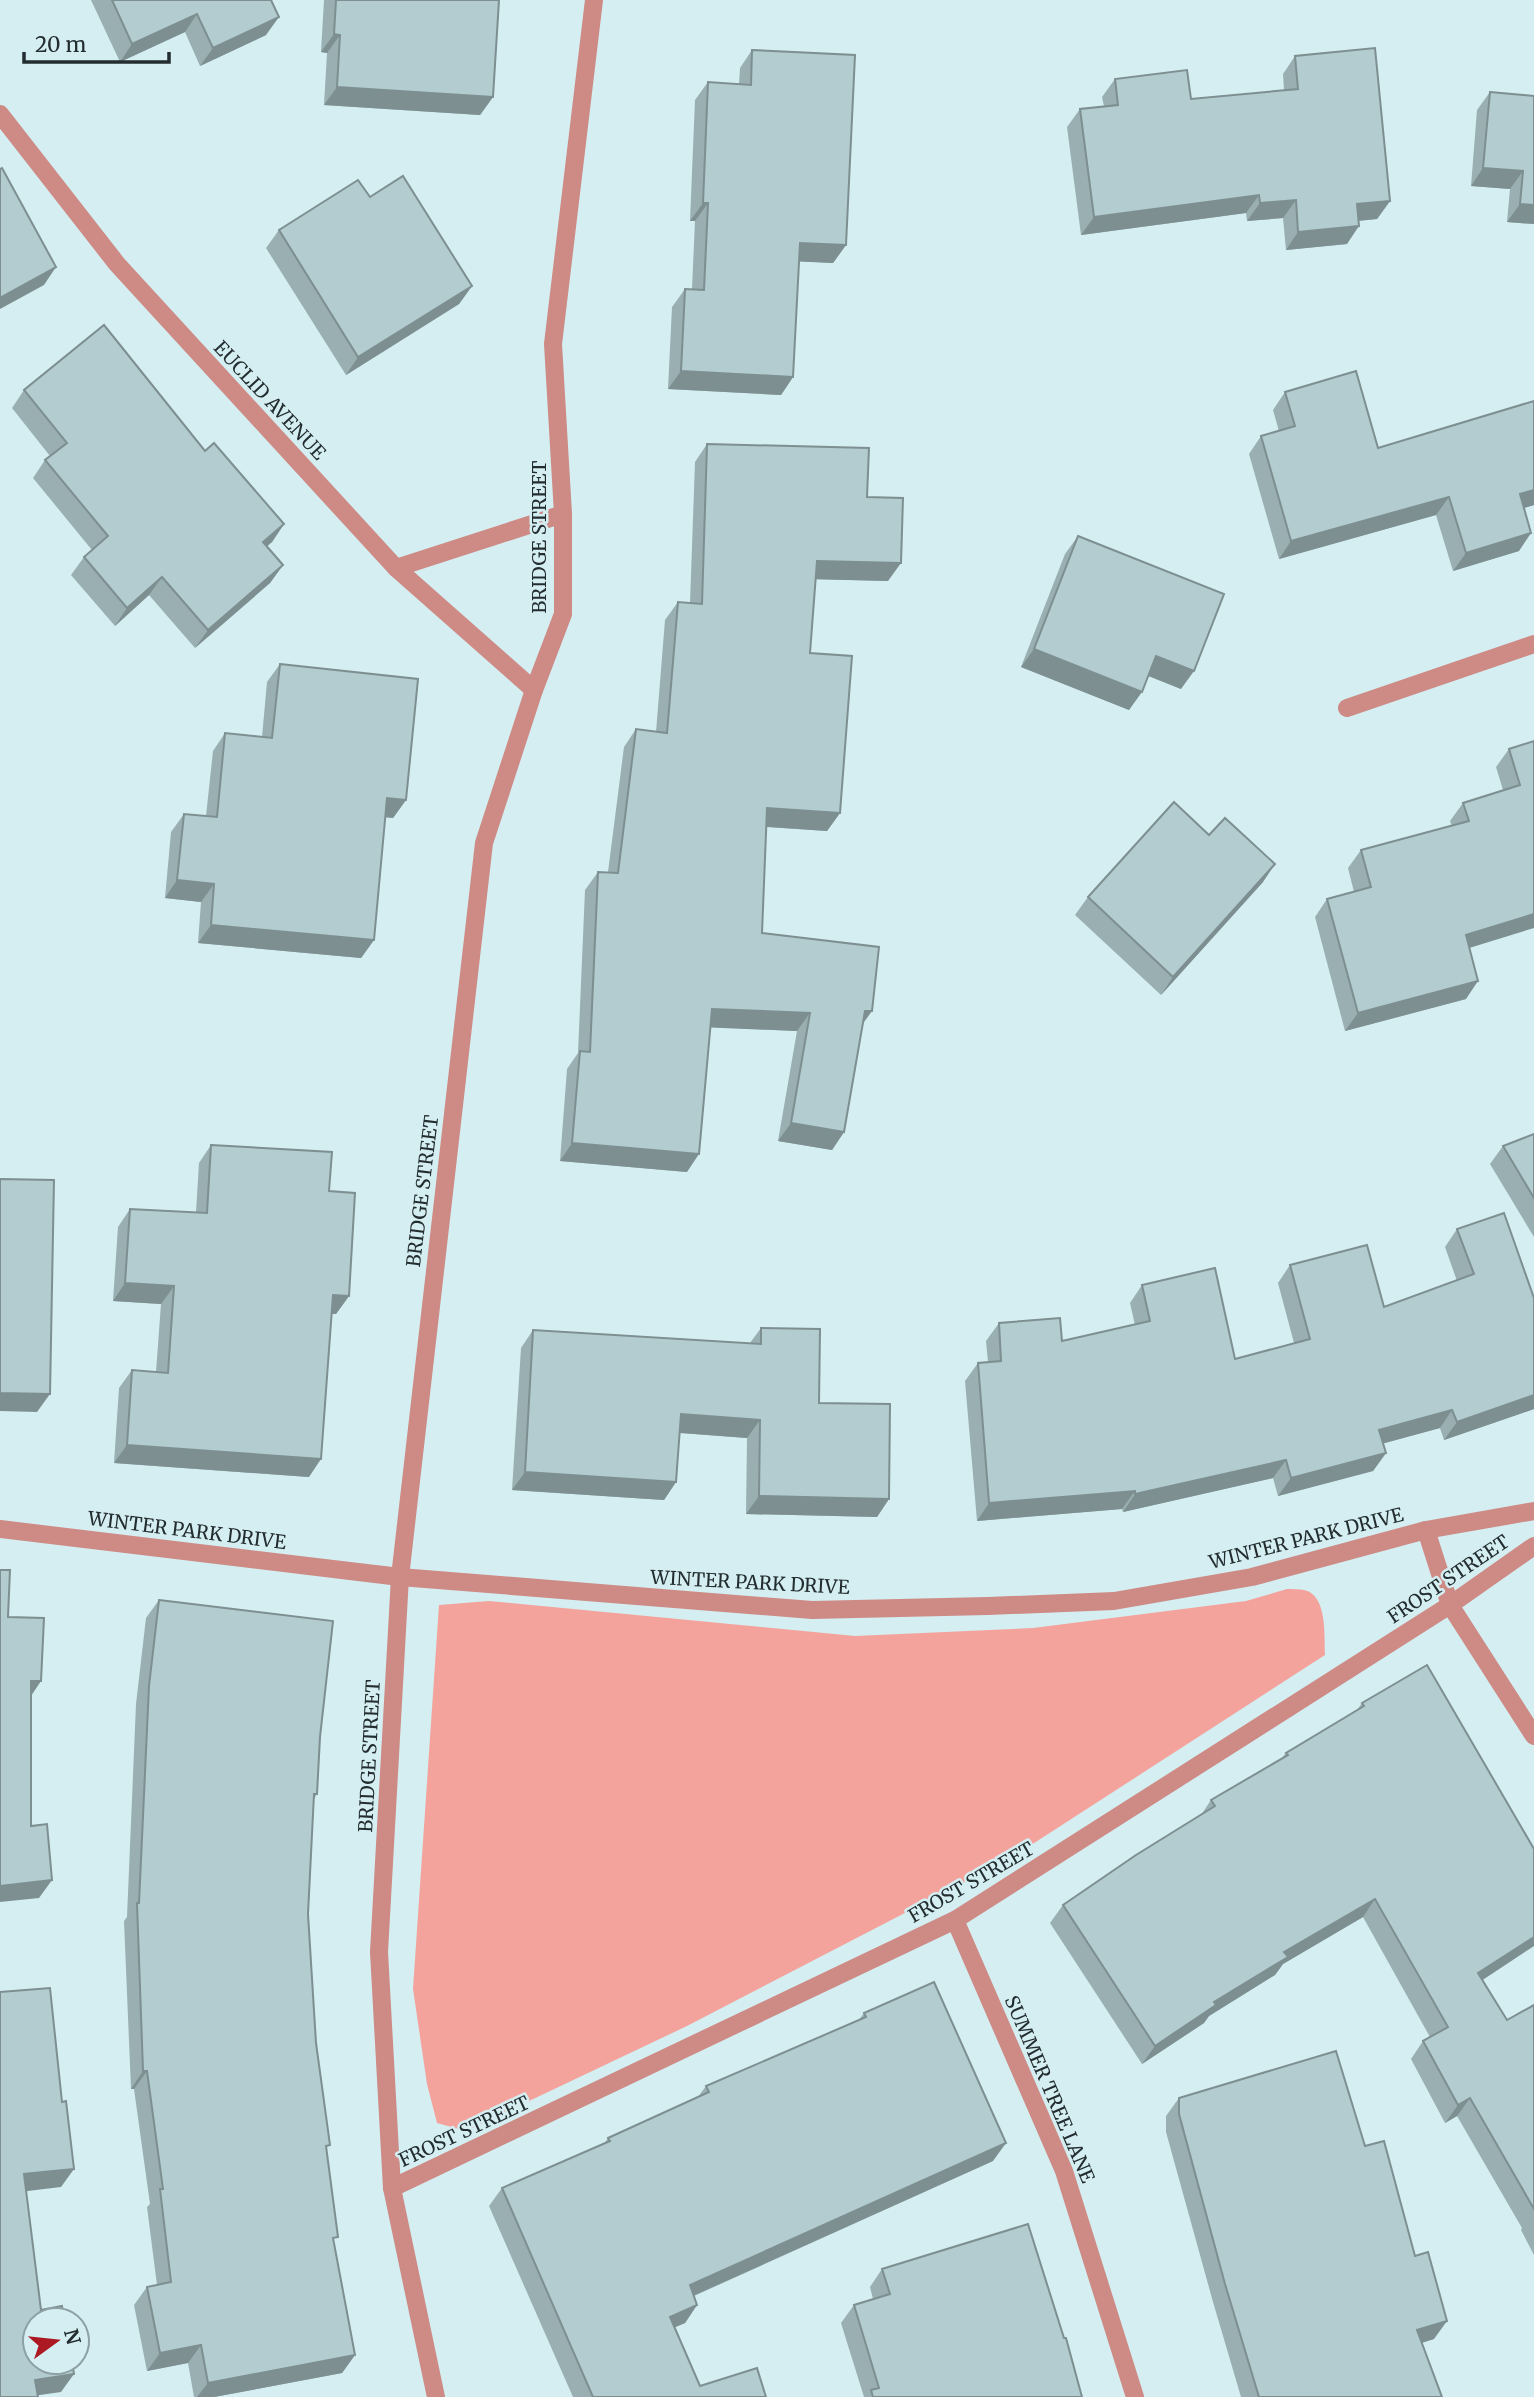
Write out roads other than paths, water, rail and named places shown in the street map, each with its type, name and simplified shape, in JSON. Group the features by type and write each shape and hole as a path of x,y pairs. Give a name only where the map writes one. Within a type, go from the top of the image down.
{"street":[{"name":"BRIDGE STREET","path":"436,2397 392,2188 379,1952 400,1577 484,843 534,690 563,614 563,514 553,344 594,0"},
{"name":"EUCLID AVENUE","path":"0,114 117,264 396,568 534,690"},
{"path":"396,568 563,514"},
{"path":"1347,708 1534,644"},
{"name":"WINTER PARK DRIVE","path":"0,1528 400,1577 812,1610 1114,1601 1252,1577 1426,1530 1534,1511"},
{"path":"1426,1530 1450,1605 1534,1736"},
{"name":"FROST STREET","path":"392,2188 955,1920 1450,1605 1534,1546"},
{"name":"SUMMER TREE LANE","path":"955,1920 1064,2171 1135,2397"}]}
